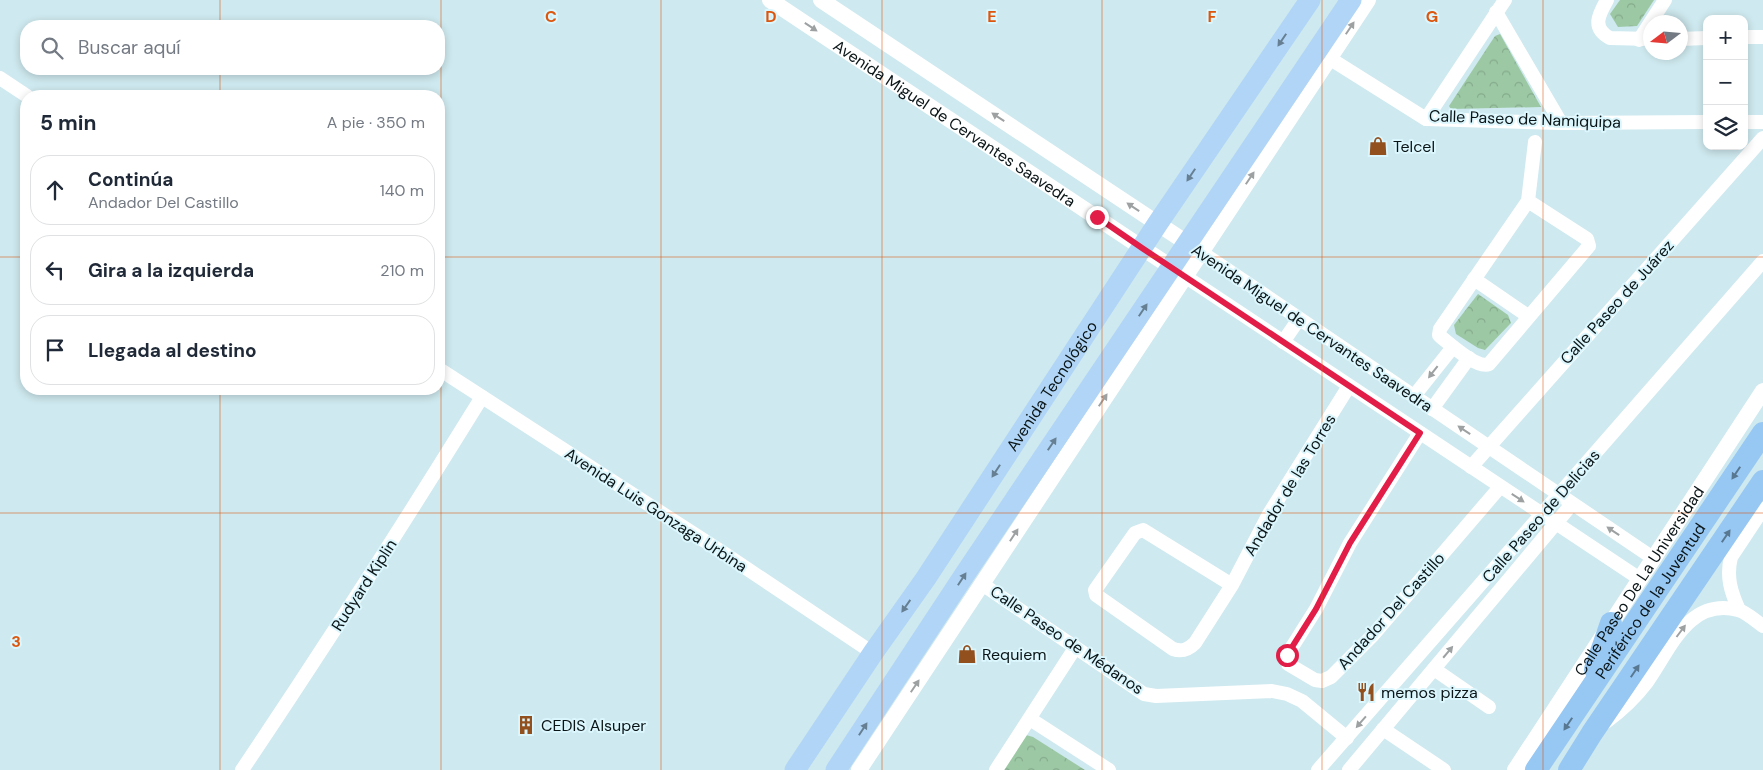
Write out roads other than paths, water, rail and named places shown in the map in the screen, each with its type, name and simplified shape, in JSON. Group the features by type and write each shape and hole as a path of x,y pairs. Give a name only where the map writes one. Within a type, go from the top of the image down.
{"highway":[{"name":"Periférico de la Juventud","path":"1536,770 1763,432"},
{"name":"Periférico de la Juventud","path":"1569,770 1592,733 1763,481"},
{"path":"1583,702 1611,623"}],"main road":[{"name":"Avenida Tecnológico","path":"794,770 926,578 1158,223 1310,0"},
{"name":"Avenida Tecnológico","path":"836,770 976,557 1179,272 1350,0"}],"street":[{"name":"Avenida Miguel de Cervantes Saavedra","path":"821,0 1158,223 1653,558"},
{"path":"1194,248 1368,0"},
{"path":"1426,118 1505,0"},
{"path":"1607,0 1599,14 1598,19 1601,30 1610,38 1643,40"},
{"path":"1658,15 1665,0"},
{"name":"Avenida Miguel de Cervantes Saavedra","path":"780,3 1142,248 1640,579"},
{"path":"1496,12 1561,123"},
{"path":"1748,37 1763,37"},
{"path":"1688,39 1703,38"},
{"name":"Calle Paseo de Namiquipa","path":"1329,58 1426,118 1561,123 1703,122"},
{"path":"0,78 20,91"},
{"path":"1748,122 1763,122"},
{"name":"Calle Paseo de Juárez","path":"1471,467 1763,138"},
{"path":"1528,201 1587,239 1589,246 1489,364 1480,365 1439,335 1440,329 1528,201 1535,142"},
{"path":"1097,217 1112,193"},
{"name":"Calle Paseo de Delicias","path":"1318,770 1763,261"},
{"path":"859,770 982,584 1179,272"},
{"path":"1474,279 1528,316"},
{"path":"1284,342 1298,319"},
{"path":"1414,396 1453,347"},
{"path":"1432,409 1469,358"},
{"name":"Avenida Luis Gonzaga Urbina","path":"445,373 725,554 873,653"},
{"name":"Andador de las Torres","path":"1232,586 1143,530 1135,533 1094,590 1096,595 1173,649 1186,650 1195,644 1232,586 1270,514 1349,386"},
{"name":"Calle Paseo De La Universidad","path":"1515,770 1763,391"},
{"name":"Rudyard Kiplin","path":"242,770 406,520 482,397"},
{"name":"Andador Del Castillo","path":"1420,433 1350,543 1316,609 1287,655 1287,662 1290,667 1315,680 1322,681 1330,677 1373,635 1500,486"},
{"name":"Calle Paseo de Delicias","path":"1349,770 1572,504"},
{"path":"1739,610 1729,583 1731,557 1763,509"},
{"name":"Calle Paseo de Médanos","path":"982,584 1144,694 1156,696 1272,691 1287,694 1302,701 1347,738"},
{"path":"1592,733 1632,701 1684,626 1693,617 1712,609 1739,610 1763,626"},
{"path":"996,770 1075,648"},
{"path":"1434,669 1489,707"},
{"path":"1030,719 1109,770"},
{"path":"1384,729 1444,770"}],"place":[{"name":"Telcel","path":"1378,146"},
{"name":"Requiem","path":"967,654"},
{"name":"memos pizza","path":"1366,692"},
{"name":"CEDIS Alsuper","path":"526,725"}]}
